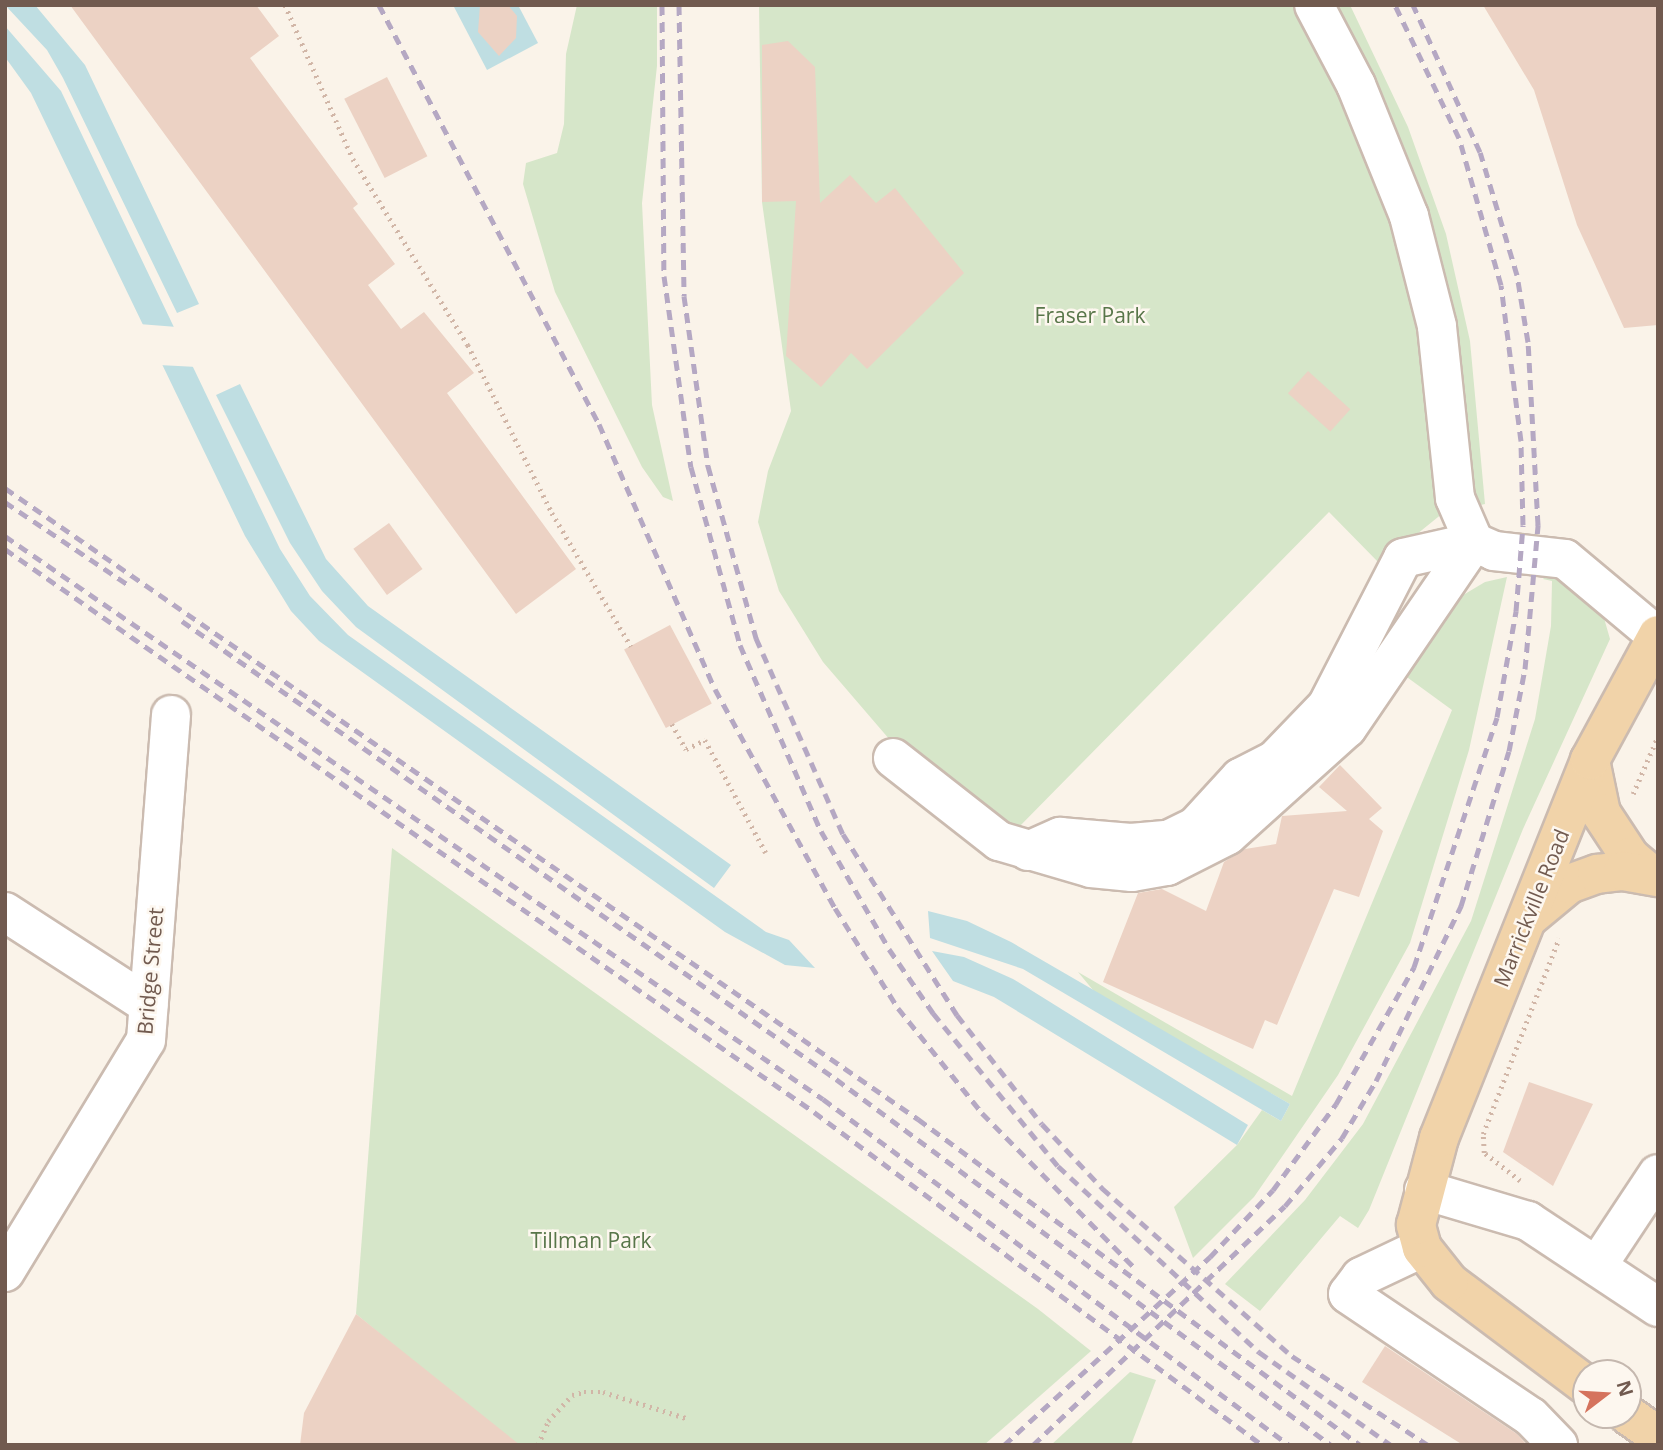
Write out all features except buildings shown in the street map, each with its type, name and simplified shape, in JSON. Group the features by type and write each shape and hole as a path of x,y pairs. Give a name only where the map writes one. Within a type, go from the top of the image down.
{"main road":[{"name":"Marrickville Road","path":"1422,1248 1416,1225 1424,1190 1525,921 1590,760 1658,635"},
{"path":"1590,760 1601,813 1629,857 1653,875"},
{"path":"1525,921 1569,884 1597,874 1653,875"},
{"path":"1422,1248 1467,1299 1572,1375"},
{"path":"1642,1425 1658,1436"}],"street":[{"path":"1314,5 1356,85 1409,216 1437,326 1455,498 1474,542 1494,551 1565,559 1658,635"},
{"path":"893,758 949,807 999,841 1028,851 1132,872 1197,856 1228,835 1347,729 1474,542"},
{"name":"Bridge Street","path":"5,1272 146,1040 172,715"},
{"path":"5,912 149,1005"},
{"path":"1597,1266 1658,1174"},
{"path":"1424,1190 1528,1221 1658,1307"},
{"path":"1422,1248 1361,1277 1348,1294 1531,1417 1558,1445"}],"path":[{"path":"285,5 353,159 468,345 552,513 631,646"},
{"path":"673,724 686,748 705,740 766,853"},
{"path":"1630,801 1658,736"},
{"path":"1484,1153 1483,1134 1560,935"},
{"path":"538,1445 548,1421 572,1395 584,1392 637,1400 685,1418"}],"green space":[{"path":"577,5 657,5 657,66 642,203 652,405 673,501 663,497 642,467 555,292 523,184 526,163 557,153 564,124 566,54"},
{"name":"Fraser Park","path":"759,5 1350,5 1408,127 1446,234 1470,341 1485,504 1443,513 1380,564 1329,512 1014,832 896,747 823,662 779,591 758,522 768,471 791,411 762,202"},
{"path":"1549,572 1563,576 1604,618 1610,639 1523,829 1369,1210 1358,1228 1340,1216 1260,1311 1225,1284 1305,1200 1363,1124 1471,921 1535,719 1551,626 1552,581 1543,579"},
{"path":"1507,577 1469,750 1410,943 1338,1075 1288,1148 1254,1197 1193,1258 1174,1207 1237,1145 1262,1110 1281,1121 1290,1104 1098,996 1078,972 1292,1096 1452,710 1404,675 1443,607 1485,582"},
{"name":"Tillman Park","path":"392,848 1038,1309 1091,1351 984,1445 515,1445 356,1314"},
{"path":"1130,1372 1156,1380 1131,1445 1051,1445"}],"water":[{"path":"5,5 35,5 85,65 199,304 177,313 63,78 47,50"},
{"path":"453,5 518,5 538,43 487,70"},
{"path":"5,26 61,91 280,549 310,596 348,635 766,932 789,940 815,968 785,965 725,932 319,641 291,611 245,536 31,93 5,57"},
{"path":"240,384 326,559 368,606 731,865 714,888 356,627 322,591 290,543 216,395"},
{"path":"928,911 967,921 1011,942 1290,1104 1281,1121 1023,969 930,938"},
{"path":"932,951 964,957 1013,979 1248,1125 1237,1145 994,997 953,981"}],"pier":[{"path":"139,324 177,327 197,367 159,365"}],"railway":[{"path":"379,5 599,424 715,689 835,908 898,1008 982,1113 1136,1269"},
{"path":"662,5 664,276 691,467 740,645 821,831 889,949 933,1013 1058,1166 1259,1352 1391,1445"},
{"path":"679,5 684,296 708,466 756,638 843,834 957,1015 1042,1124 1102,1188 1292,1356 1428,1445"},
{"path":"1004,1445 1210,1257 1273,1190 1336,1104 1414,967 1497,717 1516,611 1523,525 1521,441 1501,285 1459,138 1395,5"},
{"path":"1033,1445 1285,1206 1342,1138 1376,1081 1461,906 1509,751 1525,669 1538,525 1528,342 1517,275 1480,152 1413,5"},
{"path":"5,488 918,1119 1360,1445"},
{"path":"5,502 130,586"},
{"path":"5,536 823,1099 1289,1445"},
{"path":"5,549 814,1112 1262,1445"},
{"path":"182,621 836,1079 1331,1445"}]}
